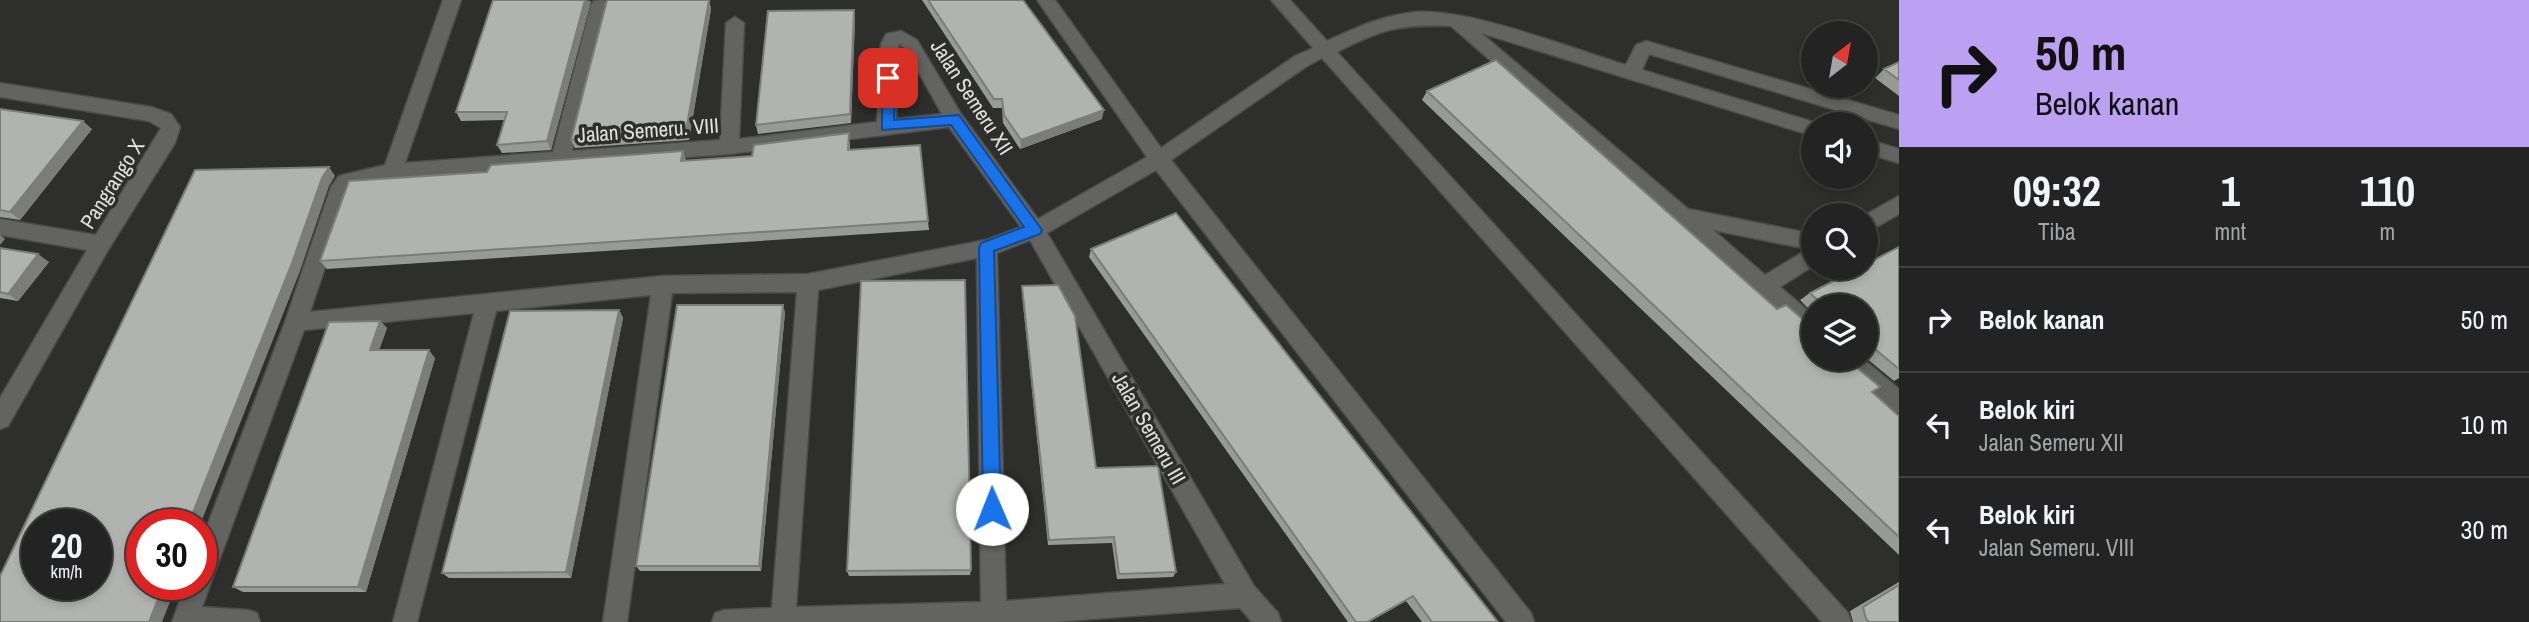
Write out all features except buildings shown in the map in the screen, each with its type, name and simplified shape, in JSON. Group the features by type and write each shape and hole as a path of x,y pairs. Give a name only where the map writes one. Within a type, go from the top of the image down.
{"street":[{"path":"393,171 452,0"},
{"path":"1046,0 1159,159 1522,622"},
{"path":"1280,0 1326,48 1839,622"},
{"path":"560,160 600,5"},
{"path":"217,532 296,322 663,285 808,283 986,248 1035,230 1159,159 1301,61 1369,29 1410,18 1455,20 1632,71 1801,125"},
{"path":"1455,20 1801,318"},
{"path":"729,147 735,23"},
{"name":"Jalan Semeru XII","path":"887,127 890,44 892,38 897,37 911,44 954,119 1035,230"},
{"path":"1632,71 1642,49 1646,47 1899,122"},
{"name":"Pangrango X","path":"0,90 151,114 164,119 171,127 168,138 2,410"},
{"name":"Jalan Semeru. VIII","path":"296,322 341,187 346,181 393,171 729,147 954,119"},
{"path":"1878,150 1899,156"},
{"path":"1878,217 1899,204"},
{"path":"1685,216 1801,240"},
{"path":"0,227 101,244"},
{"name":"Jalan Semeru III","path":"1035,230 1245,595 1269,622"},
{"path":"986,248 994,614"},
{"path":"1764,286 1801,263"},
{"path":"783,621 808,283"},
{"path":"615,622 663,285"},
{"path":"405,622 486,303"},
{"path":"1862,371 1899,403"},
{"path":"724,622 994,614 1245,595"},
{"path":"192,600 184,621 248,622"}],"route":[{"path":"888,78 887,127 954,119 1035,230 986,248 992,509"}]}
